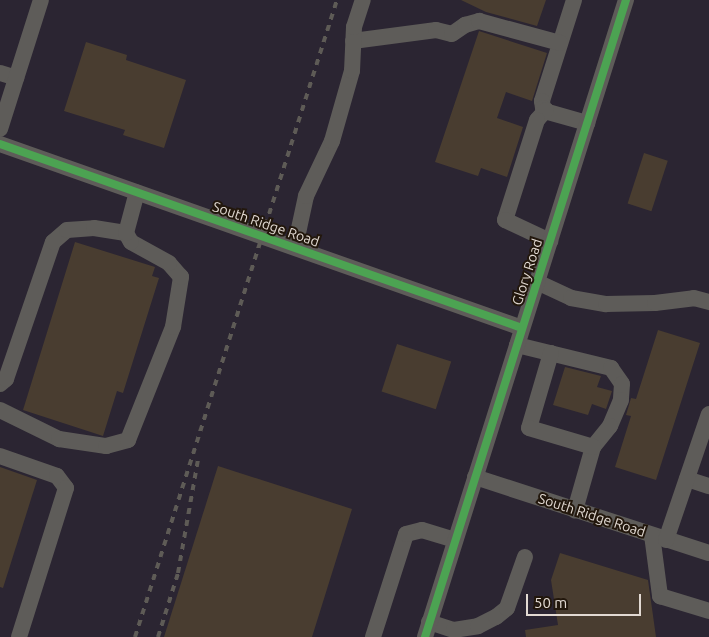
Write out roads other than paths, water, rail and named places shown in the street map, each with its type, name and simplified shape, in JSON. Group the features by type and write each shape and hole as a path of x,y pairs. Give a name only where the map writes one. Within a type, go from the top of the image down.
{"street":[{"path":"0,129 41,0"},
{"path":"294,247 306,196 332,141 352,71 354,27 363,0"},
{"path":"574,0 542,101 546,110 587,123"},
{"name":"Glory Road","path":"427,630 626,0"},
{"path":"353,41 436,30 452,34 465,25 479,21 560,43"},
{"path":"0,73 16,78"},
{"path":"546,110 536,120 505,220 550,241"},
{"name":"South Ridge Road","path":"0,144 522,328"},
{"path":"0,410 59,439 106,446 128,440 173,327 181,277 169,263 131,242 126,233 137,192"},
{"path":"0,384 6,379 53,242 67,230 94,228 126,233"},
{"path":"537,282 571,298 606,304 655,303 694,298 709,302"},
{"path":"517,345 611,368 622,384 621,400 614,417 593,447 575,510"},
{"path":"551,352 529,428 593,447"},
{"path":"709,414 687,479 659,537 660,596 709,611"},
{"path":"0,456 56,476 66,488 19,637"},
{"name":"South Ridge Road","path":"475,477 709,553"},
{"path":"687,479 709,486"},
{"path":"373,637 406,534 422,530 456,540"},
{"path":"427,630 454,630 478,626 496,617 507,608 525,556"}],"railway":[{"path":"135,637 337,0"},
{"path":"158,637 178,573 198,459"}]}
